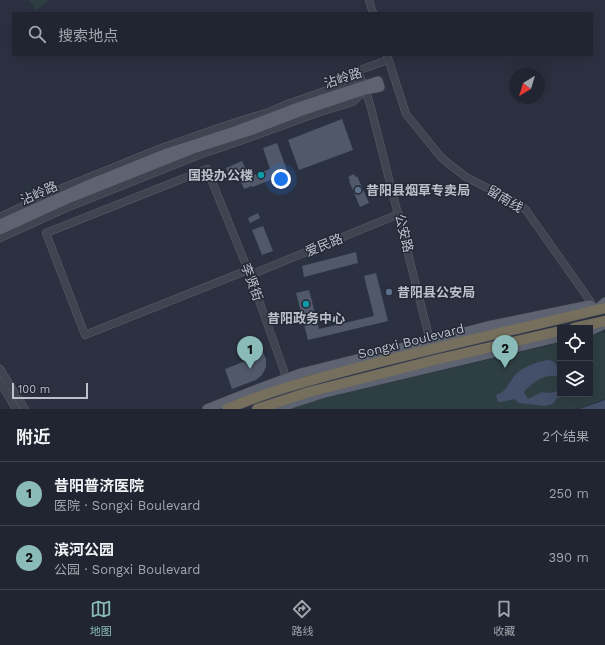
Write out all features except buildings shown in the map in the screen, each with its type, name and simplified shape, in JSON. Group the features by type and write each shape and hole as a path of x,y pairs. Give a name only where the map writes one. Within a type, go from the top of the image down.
{"highway":[{"name":"Songxi Boulevard","path":"227,409 286,383 356,368 432,345 601,309"},
{"path":"587,325 605,321"},
{"name":"Songxi Boulevard","path":"257,409 309,392 435,360 557,332"}],"main road":[{"name":"沾岭路","path":"0,224 85,186 167,153 235,131 301,106 364,88"},
{"name":"沾岭路","path":"0,230 70,198 186,152 302,112 364,88"},
{"path":"601,309 605,302"},
{"path":"593,330 605,324"},
{"path":"275,409 324,393 557,338"},
{"path":"207,409 248,392 286,383"}],"street":[{"path":"369,0 373,12"},
{"name":"公安路","path":"388,57 357,71 371,108 435,360"},
{"name":"留南线","path":"388,57 406,114 440,156 466,177 517,203 526,210 601,309"},
{"path":"0,217 55,191 224,126 269,112 345,84 364,88 353,102 320,112 192,158 66,208 0,238"},
{"name":"李贤街","path":"85,335 46,233 207,169 249,272 290,398"},
{"name":"爱民路","path":"85,335 399,214"},
{"path":"0,369 25,409"},
{"path":"0,382 16,409"}],"shaded area":[{"path":"29,0 49,0 36,11"},
{"path":"605,332 605,399 576,409 291,409 324,398 557,344 557,397 593,397 593,334"}],"water":[{"path":"548,360 553,361 557,366 557,376 545,377 531,385 524,392 528,399 542,392 549,393 557,391 557,397 561,397 556,399 553,404 544,406 519,403 514,399 498,402 496,395 504,390 518,372 525,367"},
{"path":"605,400 605,409 579,409"}],"place":[{"name":"国投办公楼","path":"261,175"},
{"name":"昔阳县烟草专卖局","path":"358,190"},
{"name":"昔阳县公安局","path":"389,292"},
{"name":"昔阳政务中心","path":"306,304"},
{"name":"滨河公园","path":"505,368"},
{"name":"昔阳普济医院","path":"250,369"}]}
